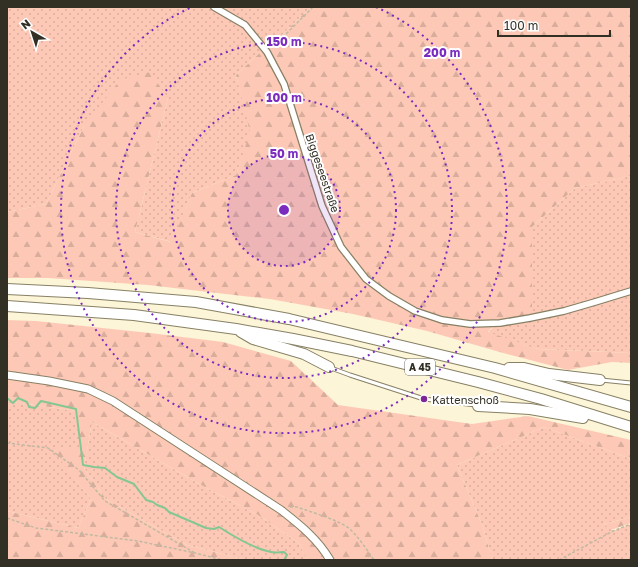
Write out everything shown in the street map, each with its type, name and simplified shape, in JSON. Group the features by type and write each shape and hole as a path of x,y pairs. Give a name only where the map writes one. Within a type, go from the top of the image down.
{"highway":[{"name":"A 45","path":"7,290 88,293 196,302 289,319 494,368 631,407"},
{"name":"A 45","path":"7,306 134,315 236,329 293,339 352,351 478,382 541,399 631,427"},
{"path":"236,329 252,339 304,354 329,367"},
{"path":"494,368 524,368 549,374 600,380"},
{"path":"478,406 530,409 589,419 602,418"}],"street":[{"name":"Biggeseestraße","path":"214,7 245,25 267,52 284,84 322,206 341,247 366,278 389,296 415,311 442,320 470,324 500,323 530,318 580,307 631,291"},
{"path":"7,375 49,381 88,389 119,405 281,510 305,529 319,543 330,560"}],"lane":[{"path":"329,367 424,399 478,406"},
{"path":"600,380 631,383"}],"path":[{"path":"267,52 314,7"},
{"path":"7,443 48,448 79,470 105,501 195,552"},
{"path":"281,510 289,507 297,507 341,524 350,529 374,560"},
{"path":"7,518 36,528 138,541 195,552 223,560"},
{"path":"559,560 612,530 631,524"}],"green space":[{"path":"7,7 210,7 244,26 263,50 236,75 251,132 236,175 192,193 172,242 135,232 168,98 84,126 46,204 7,212"},
{"path":"216,7 311,7 267,49 246,24"},
{"path":"311,7 631,7 631,176 575,188 532,227 532,316 497,322 488,332 538,349 631,353 631,363 612,362 568,370 427,331 353,314 270,299 148,285 48,278 7,278 7,212 46,204 84,126 120,80 150,72 168,98 135,232 171,242 192,193 236,175 250,132 236,75 263,50 267,49"},
{"path":"631,176 631,289 563,309 532,316 532,227 575,188"},
{"path":"631,292 631,353 538,349 488,333 494,326 529,321 563,313"},
{"path":"7,320 36,321 223,342 291,361 338,405 472,424 528,416 631,440 631,459 544,427 457,465 483,527 492,560 306,560 300,544 258,515 203,486 92,422 84,468 106,499 187,545 247,560 7,560 7,511 78,528 91,499 51,448 80,448 77,411 7,401"},
{"path":"7,401 77,411 81,448 52,448 91,499 78,528 7,511"},
{"path":"92,422 203,486 258,515 300,544 306,560 247,560 187,545 106,499 84,468"},
{"path":"544,427 631,459 631,517 604,524 613,531 631,524 631,560 492,560 483,527 457,465"},
{"path":"631,517 631,523 611,530 604,524"}],"waterway":[{"path":"7,398 13,403 18,398 27,402 29,407 35,408 41,401 76,409 83,465 105,468 117,477 134,484 146,500 165,508 169,512 206,528 214,529 219,527 244,542 258,548 274,552 284,552 287,555 284,560"}],"place":[{"name":"Kattenschoß","path":"424,399"}]}
